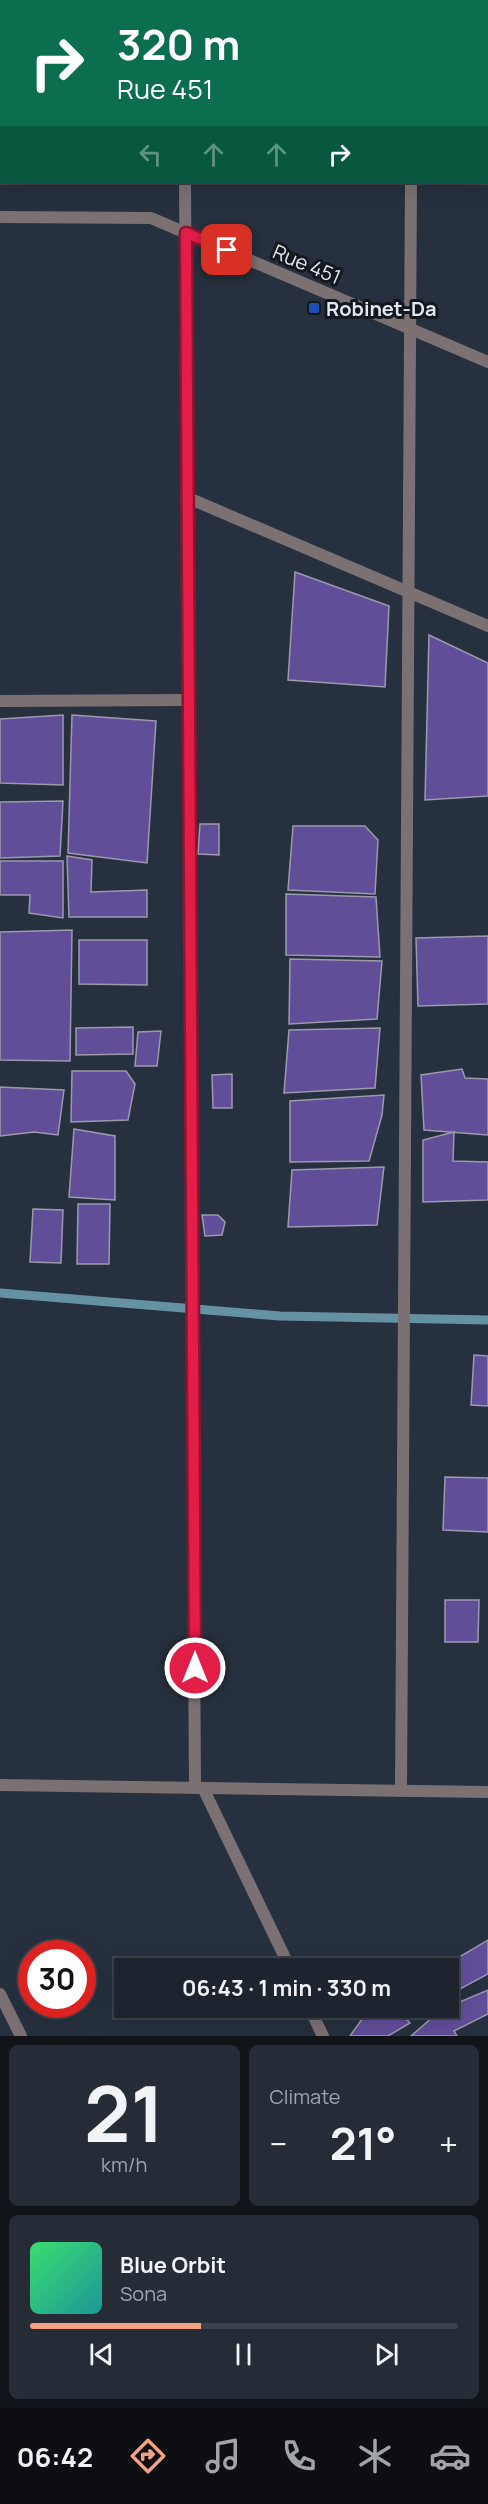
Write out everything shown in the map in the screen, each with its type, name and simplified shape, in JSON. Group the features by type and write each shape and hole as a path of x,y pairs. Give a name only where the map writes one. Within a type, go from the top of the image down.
{"street":[{"path":"185,183 199,1788 285,1958"},
{"path":"401,1791 411,183"},
{"name":"Rue 451","path":"0,217 151,218 488,362"},
{"path":"186,497 488,626"},
{"path":"0,701 188,700"},
{"path":"0,1785 488,1792"},
{"path":"0,1994 21,2036"},
{"path":"314,2018 323,2036"}],"building":[{"path":"295,572 389,606 385,687 288,680"},
{"path":"429,635 488,663 488,796 425,800"},
{"path":"63,715 63,785 0,783 0,719"},
{"path":"72,715 156,721 147,863 68,853"},
{"path":"63,801 60,856 0,858 0,802"},
{"path":"200,824 219,824 219,855 198,854"},
{"path":"293,826 365,826 378,840 375,894 288,890"},
{"path":"67,856 92,860 91,892 147,890 147,917 69,917"},
{"path":"0,861 63,861 63,918 29,913 30,895 0,895"},
{"path":"286,894 376,897 380,957 286,955"},
{"path":"72,930 70,1061 0,1060 0,932"},
{"path":"488,936 488,1004 418,1006 416,938"},
{"path":"79,940 147,940 147,985 79,984"},
{"path":"290,959 382,961 377,1019 289,1024"},
{"path":"133,1027 133,1054 76,1055 76,1028"},
{"path":"380,1028 375,1088 284,1093 289,1030"},
{"path":"161,1031 157,1066 135,1066 138,1032"},
{"path":"462,1069 465,1078 488,1079 488,1135 424,1130 421,1075"},
{"path":"72,1071 126,1071 135,1084 128,1120 71,1122"},
{"path":"232,1074 232,1108 213,1108 212,1075"},
{"path":"0,1087 64,1090 58,1135 34,1132 0,1136"},
{"path":"384,1095 382,1115 369,1161 290,1162 290,1101"},
{"path":"74,1129 115,1136 115,1200 69,1197"},
{"path":"454,1132 453,1161 488,1162 488,1200 423,1202 423,1140"},
{"path":"384,1167 377,1225 288,1227 292,1170"},
{"path":"78,1204 110,1204 109,1264 77,1264"},
{"path":"33,1209 63,1210 61,1263 30,1262"},
{"path":"202,1215 218,1215 225,1222 222,1235 205,1236"},
{"path":"474,1355 488,1356 488,1406 471,1405"},
{"path":"445,1477 488,1478 488,1532 443,1530"},
{"path":"445,1600 479,1600 478,1642 445,1642"},
{"path":"488,1940 488,1974 460,1989 457,1958"},
{"path":"488,1990 488,2014 454,2031 457,2036 411,2036 432,2018 459,2018 459,2002"},
{"path":"406,2018 410,2023 388,2036 350,2036 362,2019"}],"waterway":[{"path":"0,1293 280,1316 488,1320"}],"place":[{"name":"Robinet-Da","path":"314,308"}],"route":[{"path":"195,1668 186,233 227,250"}]}
